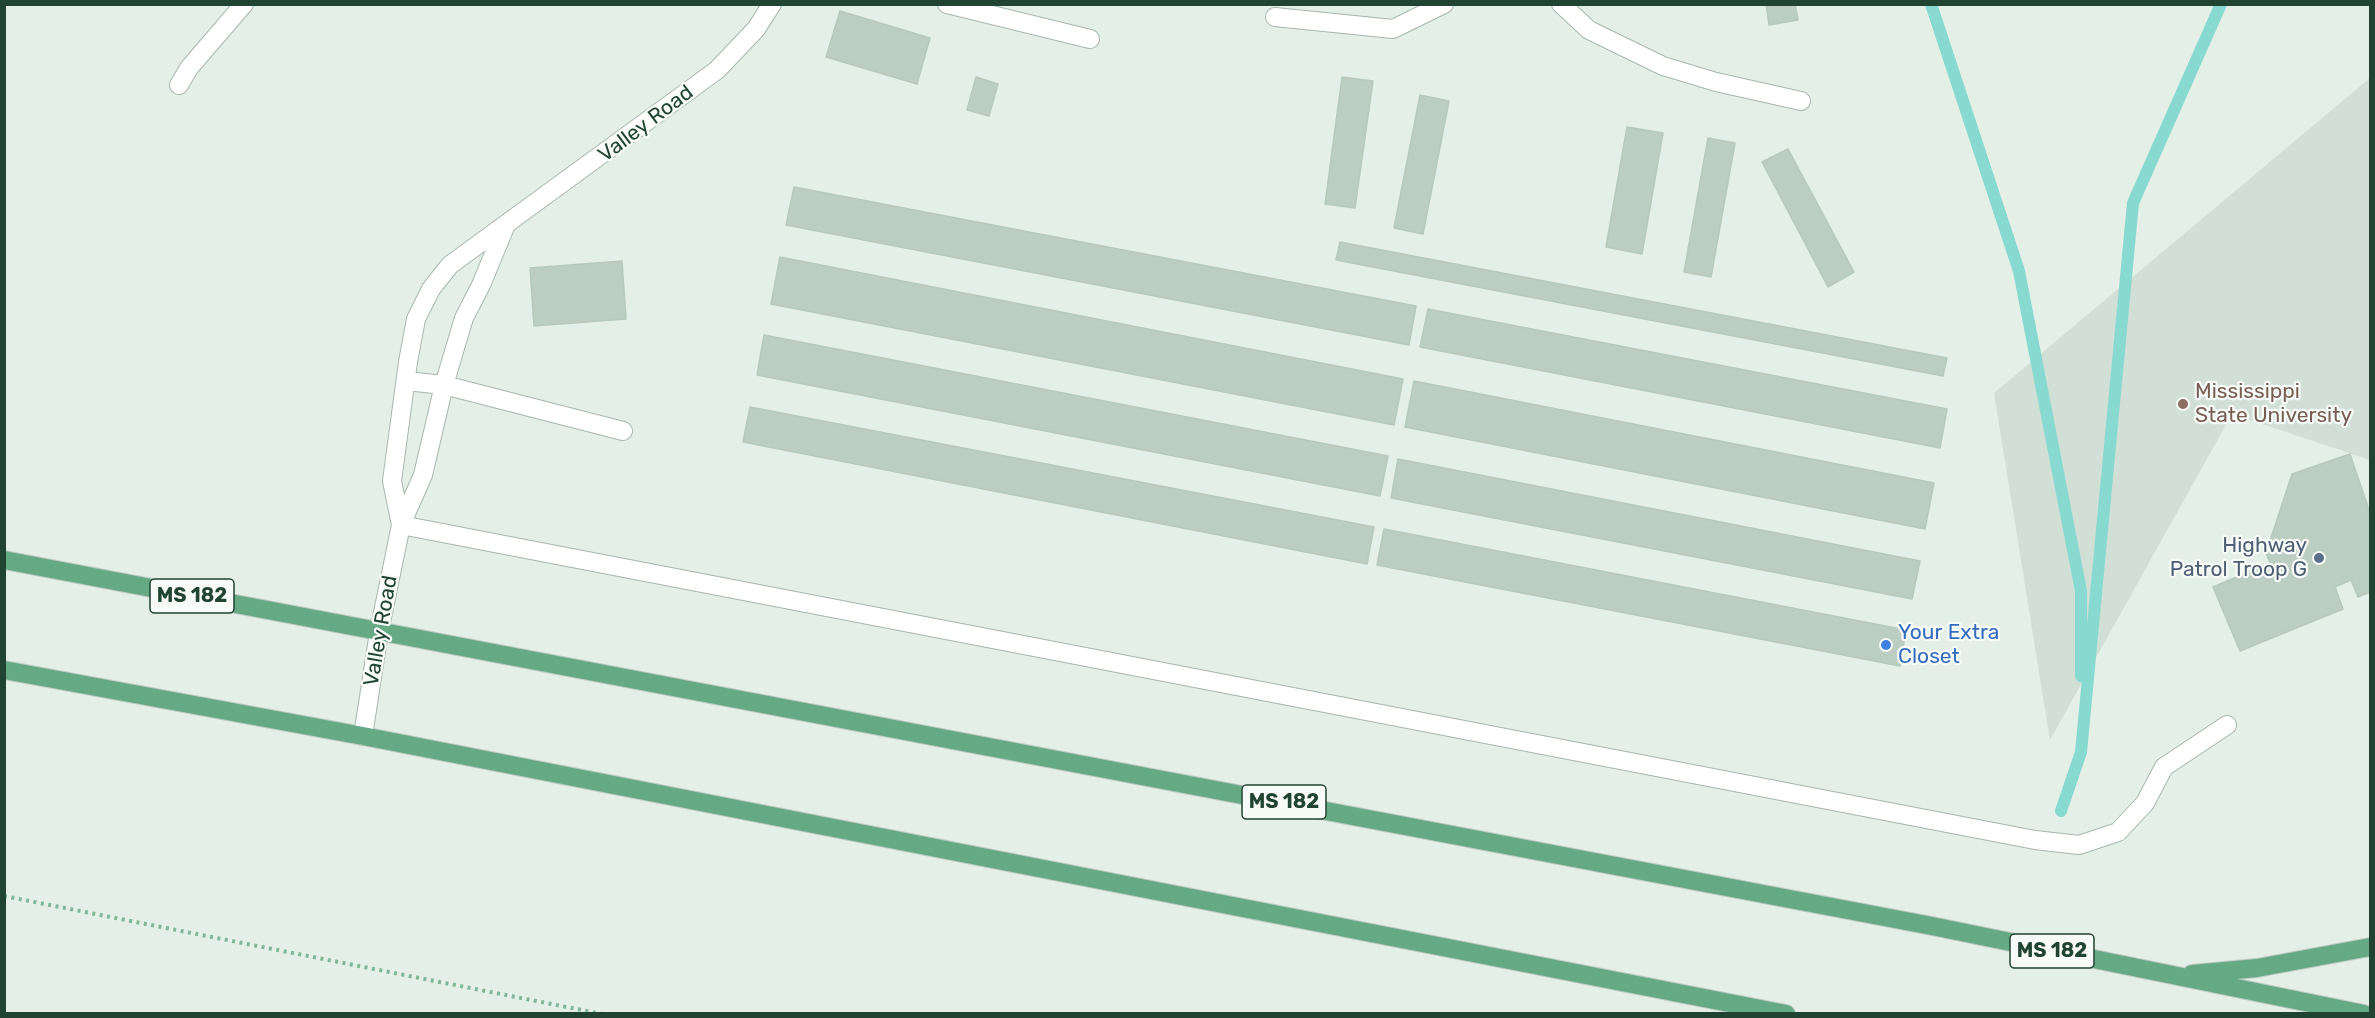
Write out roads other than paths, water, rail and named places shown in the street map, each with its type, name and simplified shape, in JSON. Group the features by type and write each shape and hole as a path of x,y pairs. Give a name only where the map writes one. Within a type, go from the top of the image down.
{"main road":[{"name":"MS 182","path":"4,560 1838,908 2364,1014"},
{"path":"4,670 363,736 1786,1014"},
{"path":"2172,976 2257,968 2370,947"}],"street":[{"path":"179,85 189,68 244,4"},
{"name":"Valley Road","path":"401,525 392,481 416,319 431,289 450,266 717,70 756,29 772,4"},
{"path":"947,4 1090,39"},
{"path":"1275,17 1393,29 1444,4"},
{"path":"1561,4 1589,30 1663,66 1716,82 1801,101"},
{"name":"Valley Road","path":"363,736 379,632 401,525 423,476 444,385 464,318 481,285 505,227"},
{"path":"406,381 444,385 623,431"},
{"path":"401,525 2035,840 2079,844 2118,831 2145,802 2164,767 2227,725"}],"waterway":[{"path":"1931,4 2019,271 2081,591 2081,676"},
{"path":"2061,811 2081,752 2133,203 2221,4"}],"place":[{"name":"Mississippi State University","path":"2183,404"},
{"name":"Highway Patrol Troop G","path":"2319,558"},
{"name":"Your Extra Closet","path":"1886,645"}]}
